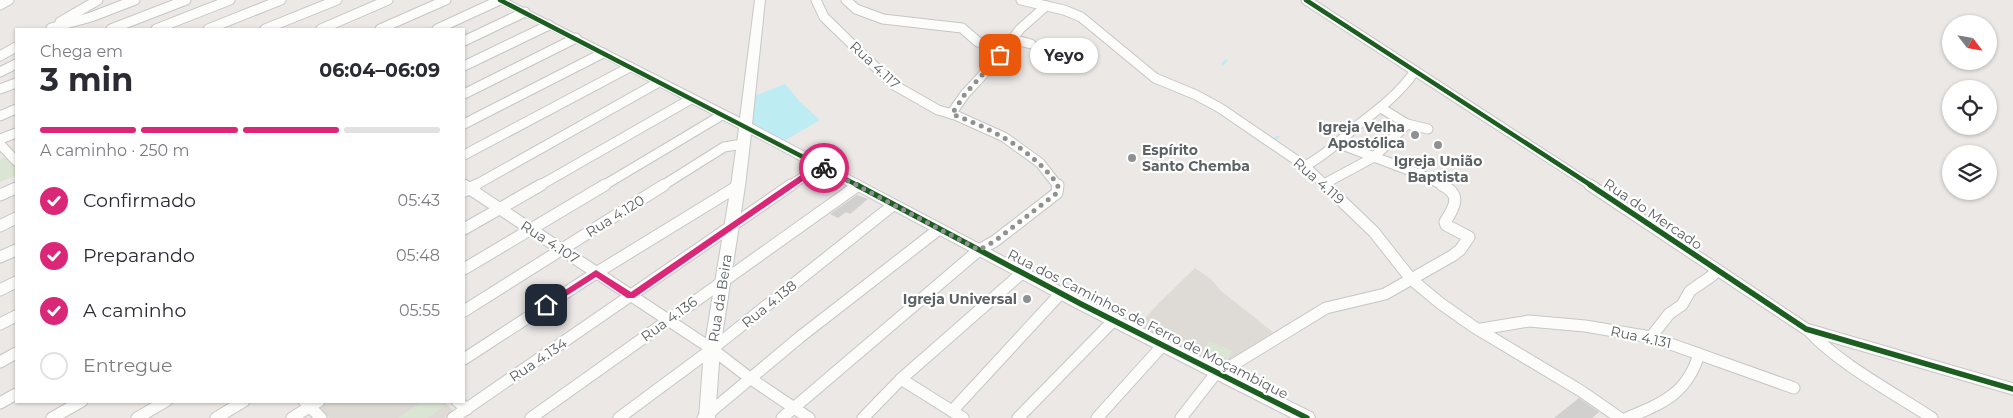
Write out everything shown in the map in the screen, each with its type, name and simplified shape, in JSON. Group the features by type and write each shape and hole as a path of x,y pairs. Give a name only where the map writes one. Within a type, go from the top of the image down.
{"street":[{"path":"0,5 9,0"},
{"path":"50,28 98,0"},
{"path":"50,28 91,17 135,0"},
{"path":"115,28 186,0"},
{"path":"159,28 230,0"},
{"path":"211,28 281,0"},
{"path":"267,28 337,0"},
{"path":"322,28 388,0"},
{"path":"382,28 446,0"},
{"path":"439,28 500,0"},
{"name":"Rua dos Caminhos de Ferro de Moçambique","path":"500,0 576,38 1162,346 1307,418"},
{"name":"Rua da Beira","path":"706,417 712,349 721,281 738,186 760,0"},
{"name":"Rua 4.117","path":"816,0 824,17 882,76 918,100 1004,137 1040,163 1058,185 1057,193 1051,198 995,241 979,250"},
{"path":"846,0 856,9 883,19 962,28 978,42 1003,50"},
{"name":"Rua 4.119","path":"1021,0 1081,17 1155,78 1196,95 1220,108 1305,166 1374,232 1411,279 1440,303 1581,391 1620,418"},
{"name":"Rua do Mercado","path":"1306,0 1806,329 2013,389"},
{"path":"952,114 965,94 994,63 1020,29 1046,6"},
{"path":"465,41 525,12"},
{"path":"465,66 549,25"},
{"path":"465,94 576,38"},
{"path":"1012,39 1031,44"},
{"path":"0,56 15,48"},
{"path":"465,123 603,53"},
{"path":"0,72 15,64"},
{"path":"465,154 630,67"},
{"path":"1305,166 1340,144 1369,116 1381,108 1415,71"},
{"path":"465,188 659,82"},
{"path":"0,89 15,83"},
{"path":"465,228 691,99"},
{"path":"1381,108 1407,124 1428,129"},
{"path":"0,116 15,109"},
{"path":"465,268 722,115"},
{"path":"1324,184 1374,157 1407,124"},
{"path":"0,139 15,133"},
{"path":"0,144 15,160"},
{"name":"Rua 4.120","path":"465,310 724,147 742,144"},
{"path":"1181,418 1217,372 1231,366 1326,308 1385,294 1452,256 1460,250 1469,237 1446,225 1455,202 1456,196 1453,192 1443,185 1340,144"},
{"name":"Rua 4.134","path":"453,418 462,405 631,296 820,166"},
{"path":"465,358 596,273 738,186"},
{"name":"Rua 4.136","path":"531,418 856,186"},
{"path":"0,195 15,188"},
{"name":"Rua 4.107","path":"465,188 562,250 666,321 712,349 751,379 809,418"},
{"name":"Rua 4.138","path":"619,418 712,349 893,205"},
{"path":"0,226 15,218"},
{"path":"706,417 800,338 939,229"},
{"path":"0,257 15,250"},
{"path":"782,418 979,250"},
{"path":"1651,337 1669,314 1682,305 1690,291 1713,275 1716,270"},
{"path":"863,418 901,379 1023,272"},
{"path":"0,290 15,282"},
{"path":"952,411 1062,293"},
{"path":"0,324 15,316"},
{"path":"1018,418 1114,320"},
{"name":"Rua 4.131","path":"1481,329 1529,321 1585,326 1651,337 1794,388"},
{"path":"1806,329 1818,342 1843,360 1932,418"},
{"path":"1097,418 1162,346"},
{"path":"0,362 15,354"},
{"path":"1627,418 1665,401 1680,391 1690,378 1699,354"},
{"path":"901,379 963,418"},
{"path":"0,403 15,395"},
{"path":"52,418 78,403"},
{"path":"137,418 163,403"},
{"path":"216,418 241,403"},
{"path":"292,418 311,403 321,418"}],"shaded area":[{"path":"1195,268 1211,279 1221,291 1273,332 1218,367 1137,327"},
{"path":"324,403 445,403 454,411 444,418 329,418 318,407"}],"green space":[{"path":"5,157 15,167 15,175 0,182 0,159"},
{"path":"1209,341 1233,351 1227,360 1204,348"},
{"path":"419,403 441,403 445,406 428,418 398,418"}],"water":[{"path":"785,84 800,102 820,120 784,141 749,121 752,97"}],"building":[{"path":"857,195 868,199 850,214 846,212 838,218 830,214"},
{"path":"1579,398 1599,412 1592,418 1554,418"}],"waterway":[{"path":"1223,64 1226,61"},
{"path":"1273,140 1278,137"}],"cycle path":[{"path":"500,0 782,145 1081,304 1307,418"},
{"path":"1306,0 1527,143 1806,329 2013,389"}],"way so far":[{"path":"824,168 979,250 995,241 1057,193 1059,188 1050,173 1040,163 1004,137 952,114 965,94 1000,55"}],"place":[{"name":"Yeyo","path":"1000,55"},
{"name":"Igreja Velha Apostólica","path":"1415,135"},
{"name":"Igreja União Baptista","path":"1438,145"},
{"name":"Espírito Santo Chemba","path":"1132,158"},
{"name":"Igreja Universal","path":"1027,299"}],"route":[{"path":"546,305 596,273 631,296 820,166 824,168"}]}
